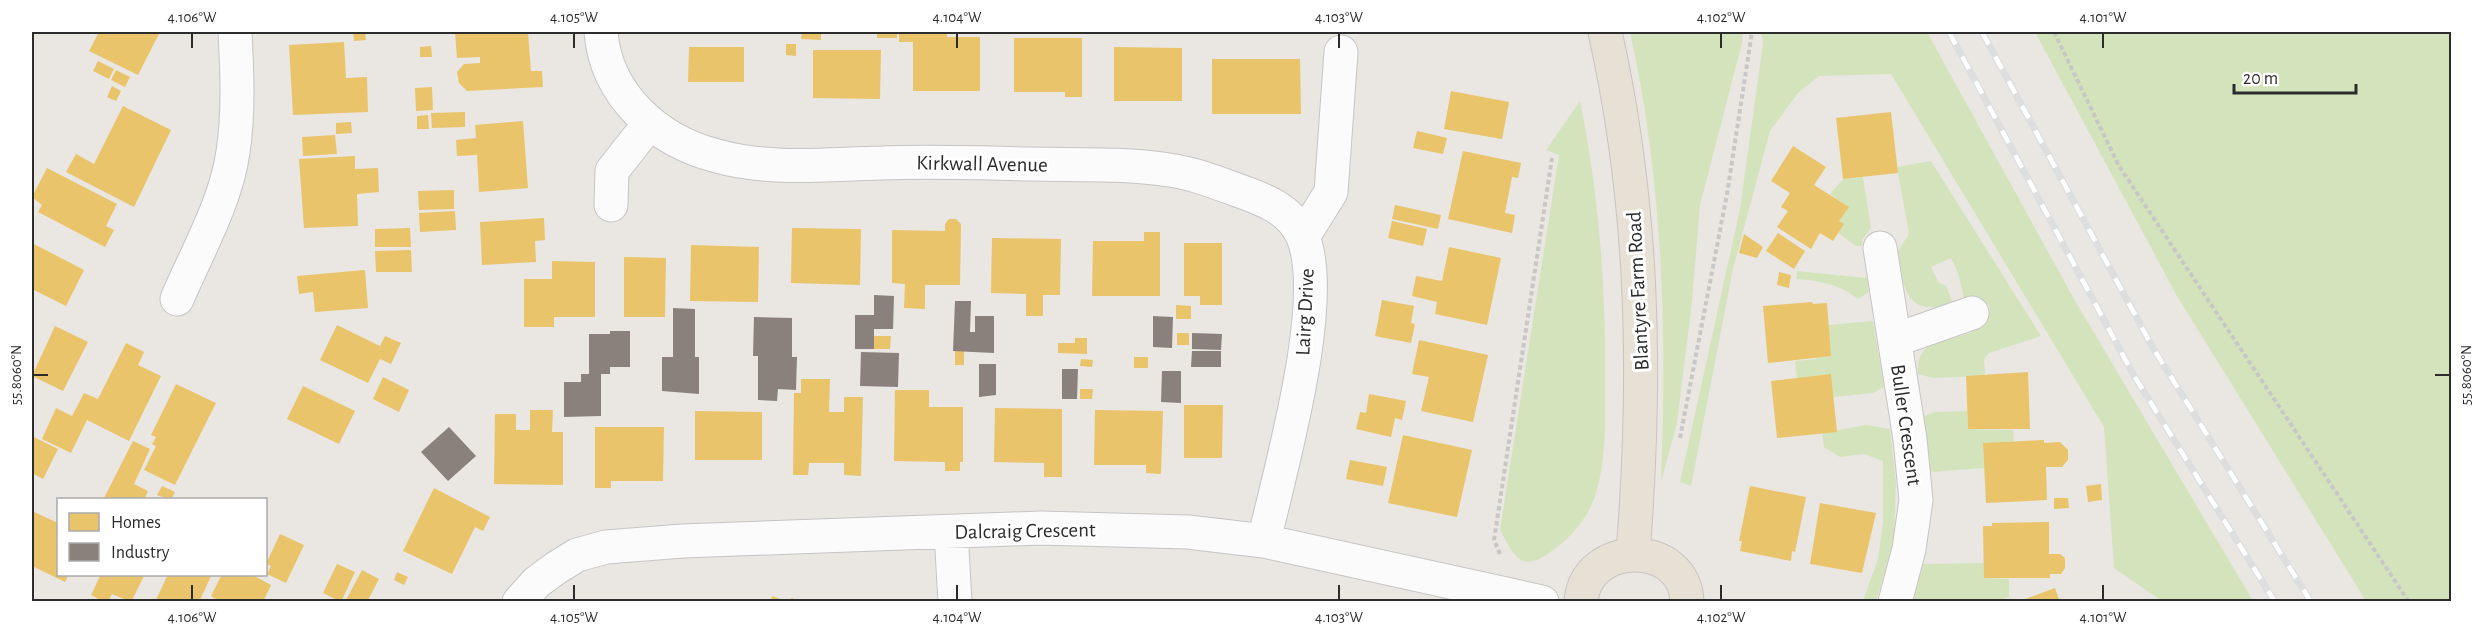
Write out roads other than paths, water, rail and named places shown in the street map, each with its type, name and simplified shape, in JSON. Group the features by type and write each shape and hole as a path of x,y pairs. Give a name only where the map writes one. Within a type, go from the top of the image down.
{"main road":[{"name":"Blantyre Farm Road","path":"1605,32 1627,148 1639,269 1642,348 1641,424 1633,554"},
{"path":"1581,602 1589,578 1600,565 1616,556 1633,554 1652,556 1668,565 1680,579 1687,602"}],"street":[{"path":"177,299 218,203 233,154 238,96 235,32"},
{"name":"Kirkwall Avenue","path":"601,32 607,61 615,79 649,124 693,148 724,158 760,165 989,163 1170,170 1203,178 1267,201 1293,220 1302,237"},
{"name":"Lairg Drive","path":"1264,541 1304,355 1310,267 1302,237 1331,192 1341,52"},
{"path":"611,205 612,171 649,124"},
{"name":"Buller Crescent","path":"1880,248 1910,439 1916,500 1909,549 1895,602"},
{"path":"1894,340 1972,313"},
{"name":"Dalcraig Crescent","path":"519,602 537,582 556,568 577,555 606,547 683,541 1041,528 1188,532 1264,541 1530,599"},
{"path":"951,532 955,602"}],"railway":[{"path":"1949,32 2133,374 2275,602"},
{"path":"1982,32 2153,348 2311,602"}]}
